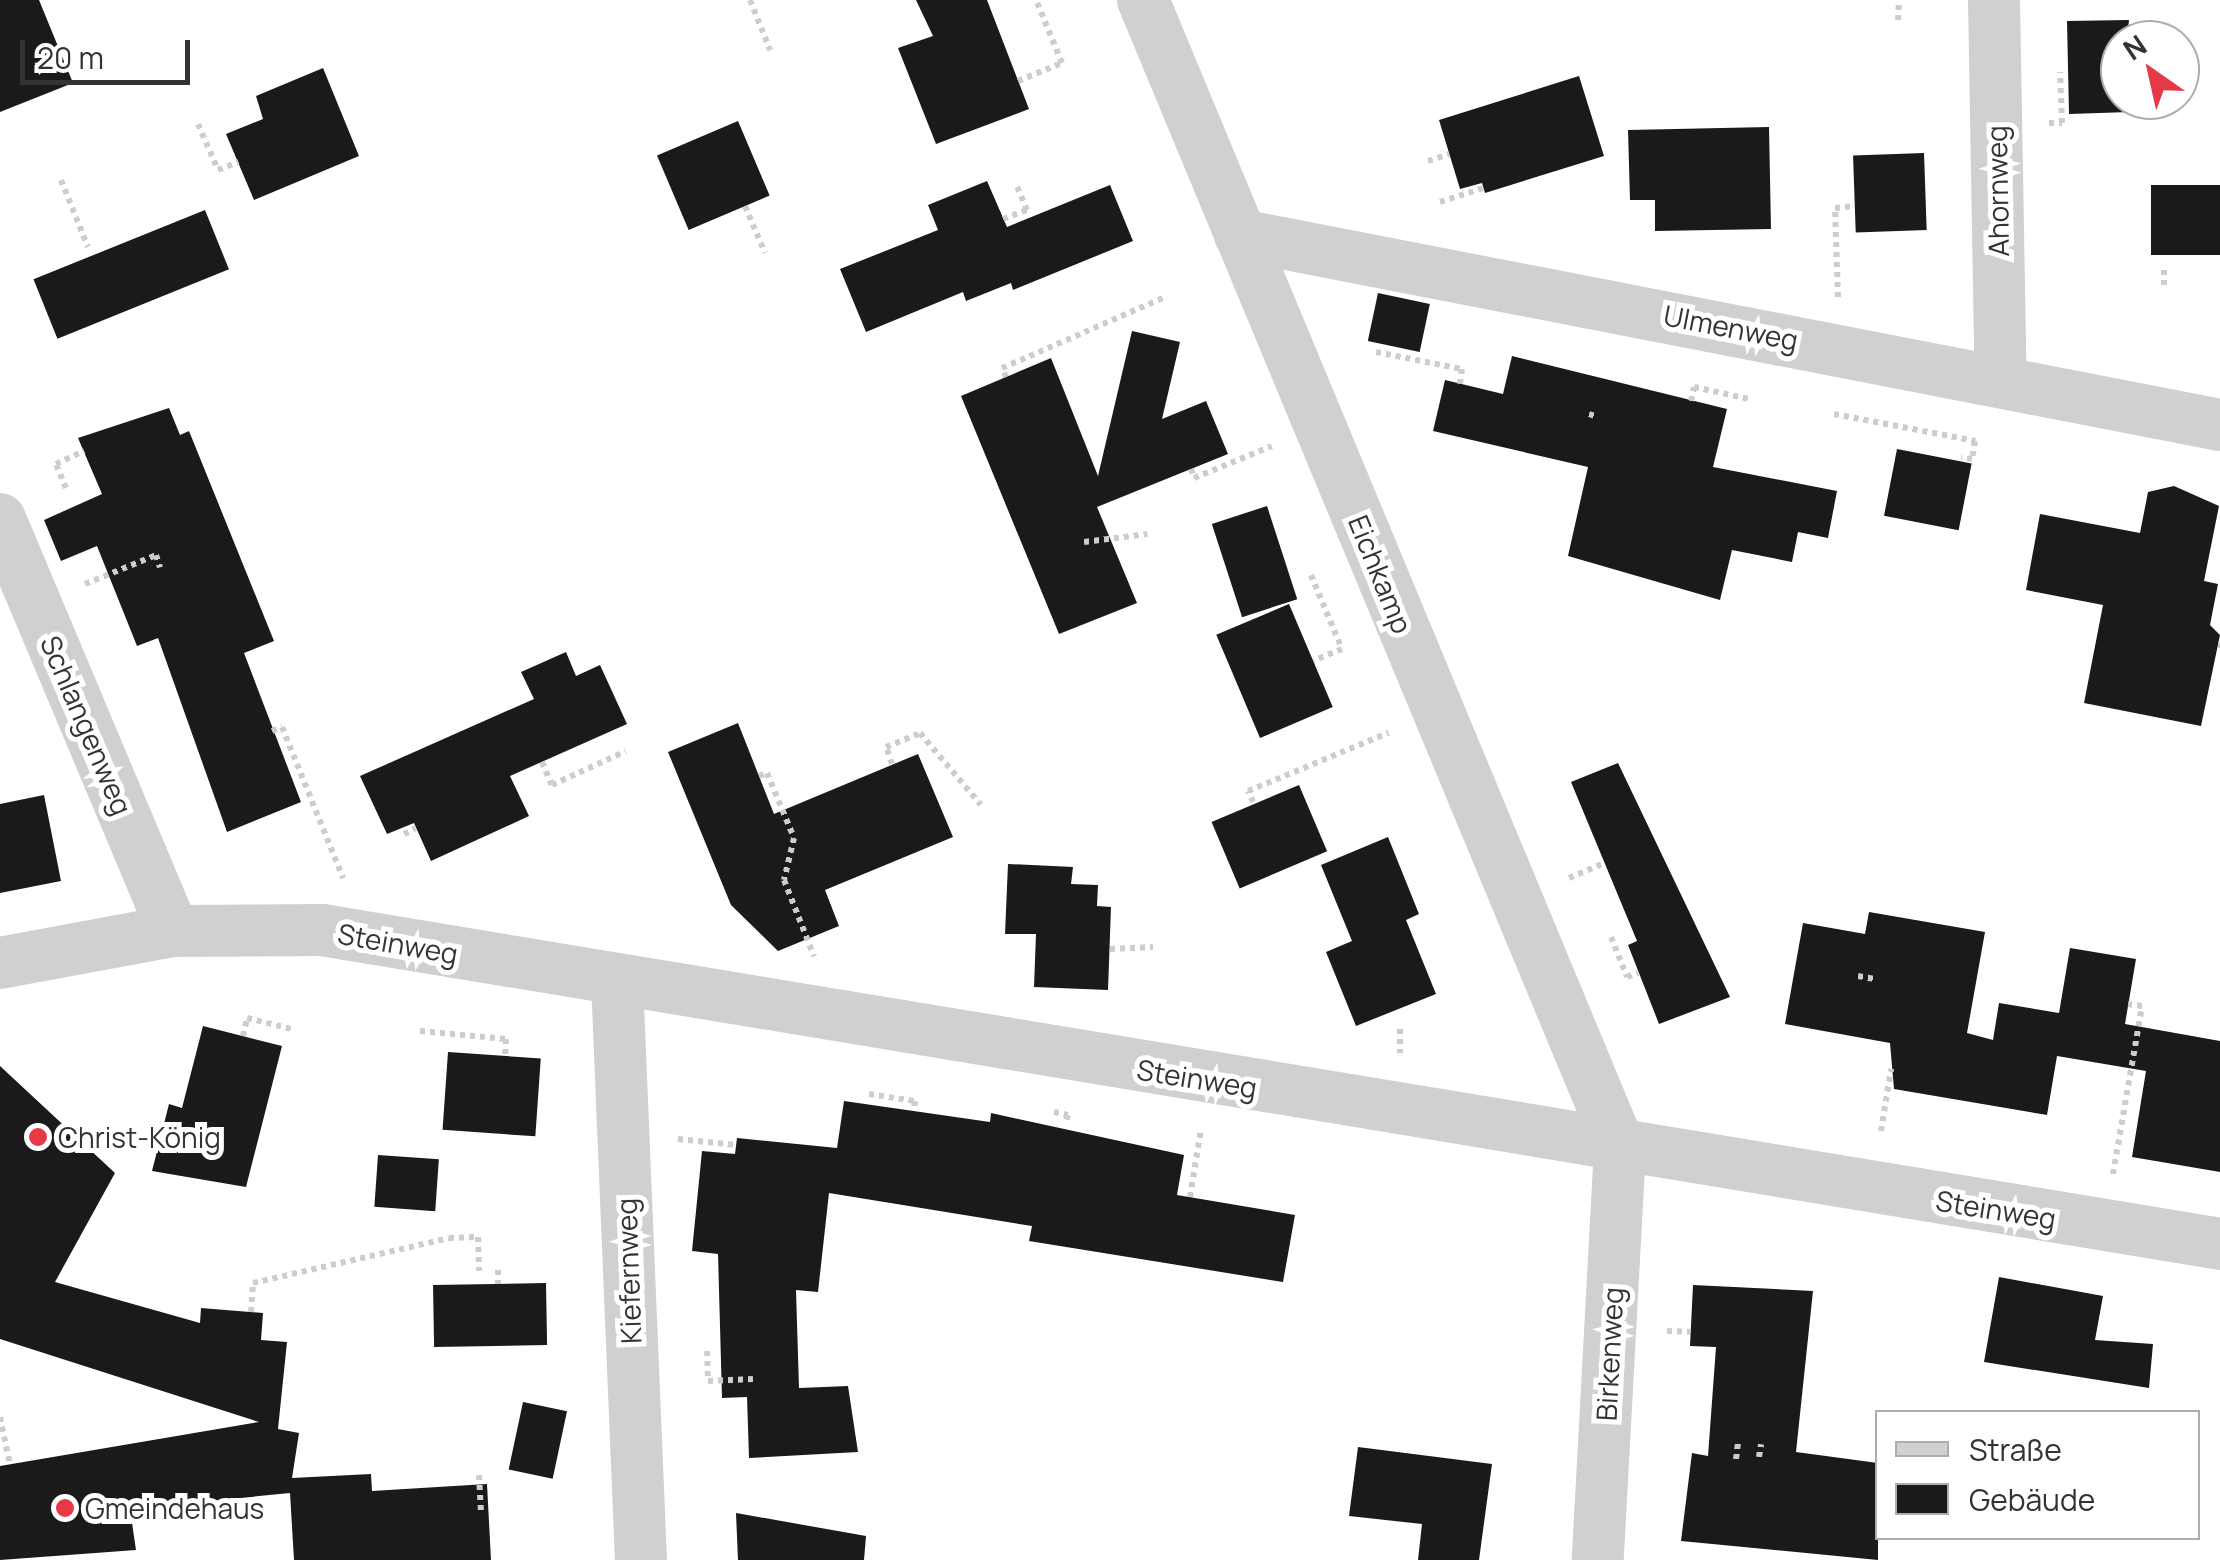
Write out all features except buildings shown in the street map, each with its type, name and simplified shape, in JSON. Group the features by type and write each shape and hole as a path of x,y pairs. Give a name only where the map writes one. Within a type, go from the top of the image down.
{"street":[{"name":"Eichkamp","path":"1144,0 1620,1148"},
{"name":"Ahornweg","path":"1994,0 2001,382"},
{"name":"Ulmenweg","path":"1240,235 2220,425"},
{"name":"Schlangenweg","path":"0,520 173,931"},
{"name":"Steinweg","path":"0,963 173,931 367,936 1210,1080 2220,1244"},
{"name":"Kiefernweg","path":"617,981 641,1560"},
{"name":"Birkenweg","path":"1598,1560 1620,1148"}],"path":[{"path":"750,0 770,50"},
{"path":"1018,81 1062,63 1036,0"},
{"path":"1898,20 1899,0"},
{"path":"198,124 218,170 238,162"},
{"path":"1428,161 1449,154"},
{"path":"61,180 88,247"},
{"path":"1003,219 1029,214 1018,186"},
{"path":"1440,202 1483,188"},
{"path":"746,206 765,253"},
{"path":"1840,349 1834,208 1854,206"},
{"path":"2164,270 2164,290"},
{"path":"1006,377 1002,368 1164,298"},
{"path":"1376,352 1462,369 1460,384"},
{"path":"1691,402 1694,387 1749,399"},
{"path":"1589,414 1598,417"},
{"path":"1834,414 1975,441 1972,459 1962,457"},
{"path":"1190,470 1194,478 1320,427"},
{"path":"66,488 56,464 84,452"},
{"path":"1084,542 1148,534"},
{"path":"36,604 156,555 160,567"},
{"path":"1312,576 1342,649 1313,661"},
{"path":"1253,802 1248,790 1438,712"},
{"path":"272,731 282,727 367,936"},
{"path":"892,764 886,747 920,733 981,805"},
{"path":"542,762 552,784 626,751"},
{"path":"759,776 768,773 794,838 784,880 817,962 827,958"},
{"path":"404,834 416,828"},
{"path":"1611,936 1627,977 1638,973"},
{"path":"1110,949 1153,948"},
{"path":"1858,976 1875,979"},
{"path":"2104,1226 2142,1006 2128,1004"},
{"path":"242,1036 247,1018 296,1030"},
{"path":"420,1031 506,1039 504,1057"},
{"path":"1190,1197 1210,1080"},
{"path":"870,1094 915,1101 914,1110"},
{"path":"1032,1108 1068,1115 1065,1124"},
{"path":"251,1312 253,1283 450,1238 478,1237 479,1270"},
{"path":"498,1270 498,1284"},
{"path":"707,1351 708,1381 753,1379"},
{"path":"0,1416 10,1465"},
{"path":"1736,1459 1738,1442"},
{"path":"1760,1457 1761,1444"},
{"path":"479,1475 481,1514"}],"place":[{"name":"Christ-König","path":"38,1137"},
{"name":"Gmeindehaus","path":"65,1508"}]}
